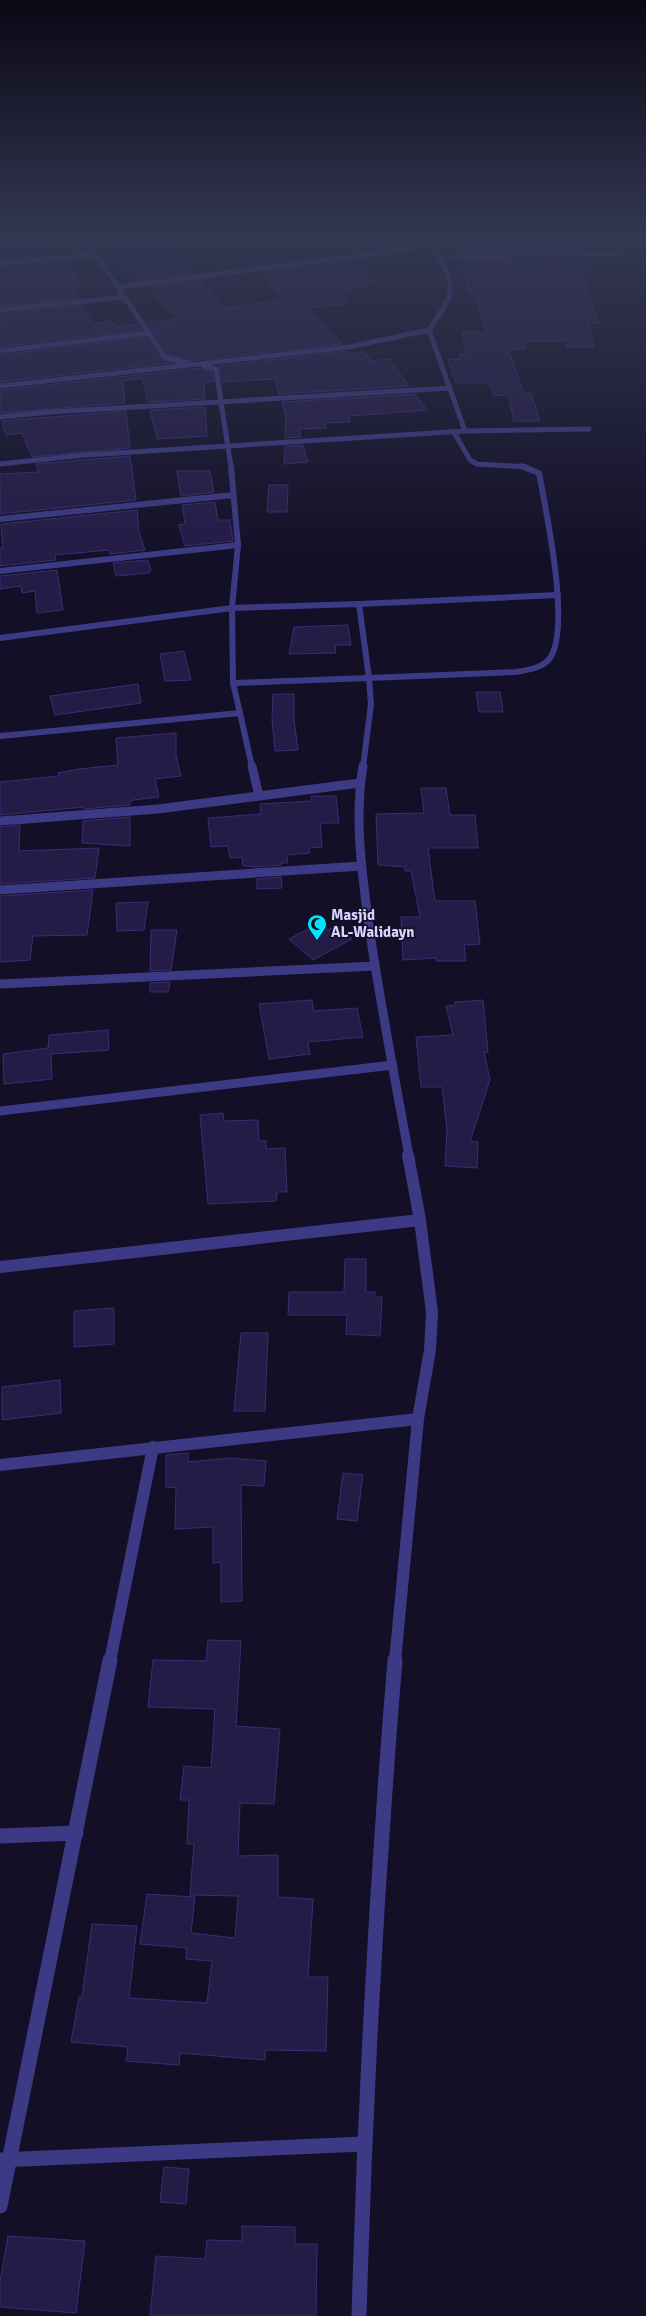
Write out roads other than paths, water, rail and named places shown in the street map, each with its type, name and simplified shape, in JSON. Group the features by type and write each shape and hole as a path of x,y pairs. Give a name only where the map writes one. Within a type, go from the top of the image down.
{"street":[{"path":"0,351 57,344"},
{"path":"156,344 165,357 216,369 229,446 238,545 232,608 233,683 259,796"},
{"path":"0,386 145,369 197,365 363,344"},
{"path":"434,344 466,431"},
{"path":"0,417 50,412 450,388"},
{"path":"0,464 86,455 466,431 589,429"},
{"path":"233,683 516,672 535,667 548,660 556,649 558,595 540,473 535,469 525,467 477,464 470,460 454,432"},
{"path":"0,519 233,495"},
{"path":"0,571 238,545"},
{"path":"0,638 232,608 558,595"},
{"path":"359,604 371,704 369,731 360,783 361,866 375,966 420,1220 432,1312 430,1350 418,1419 402,1569 387,1753 364,2144 359,2316"},
{"path":"0,736 240,713"},
{"path":"0,821 158,809 360,783"},
{"path":"0,890 361,866"},
{"path":"0,984 375,966"},
{"path":"0,1111 393,1065"},
{"path":"0,1267 420,1220"},
{"path":"0,1465 418,1419"},
{"path":"0,2206 6,2160 76,1833 153,1447"},
{"path":"0,1836 76,1833"},
{"path":"6,2160 364,2144"}],"place":[{"name":"Masjid AL-Walidayn","path":"317,941"}]}
